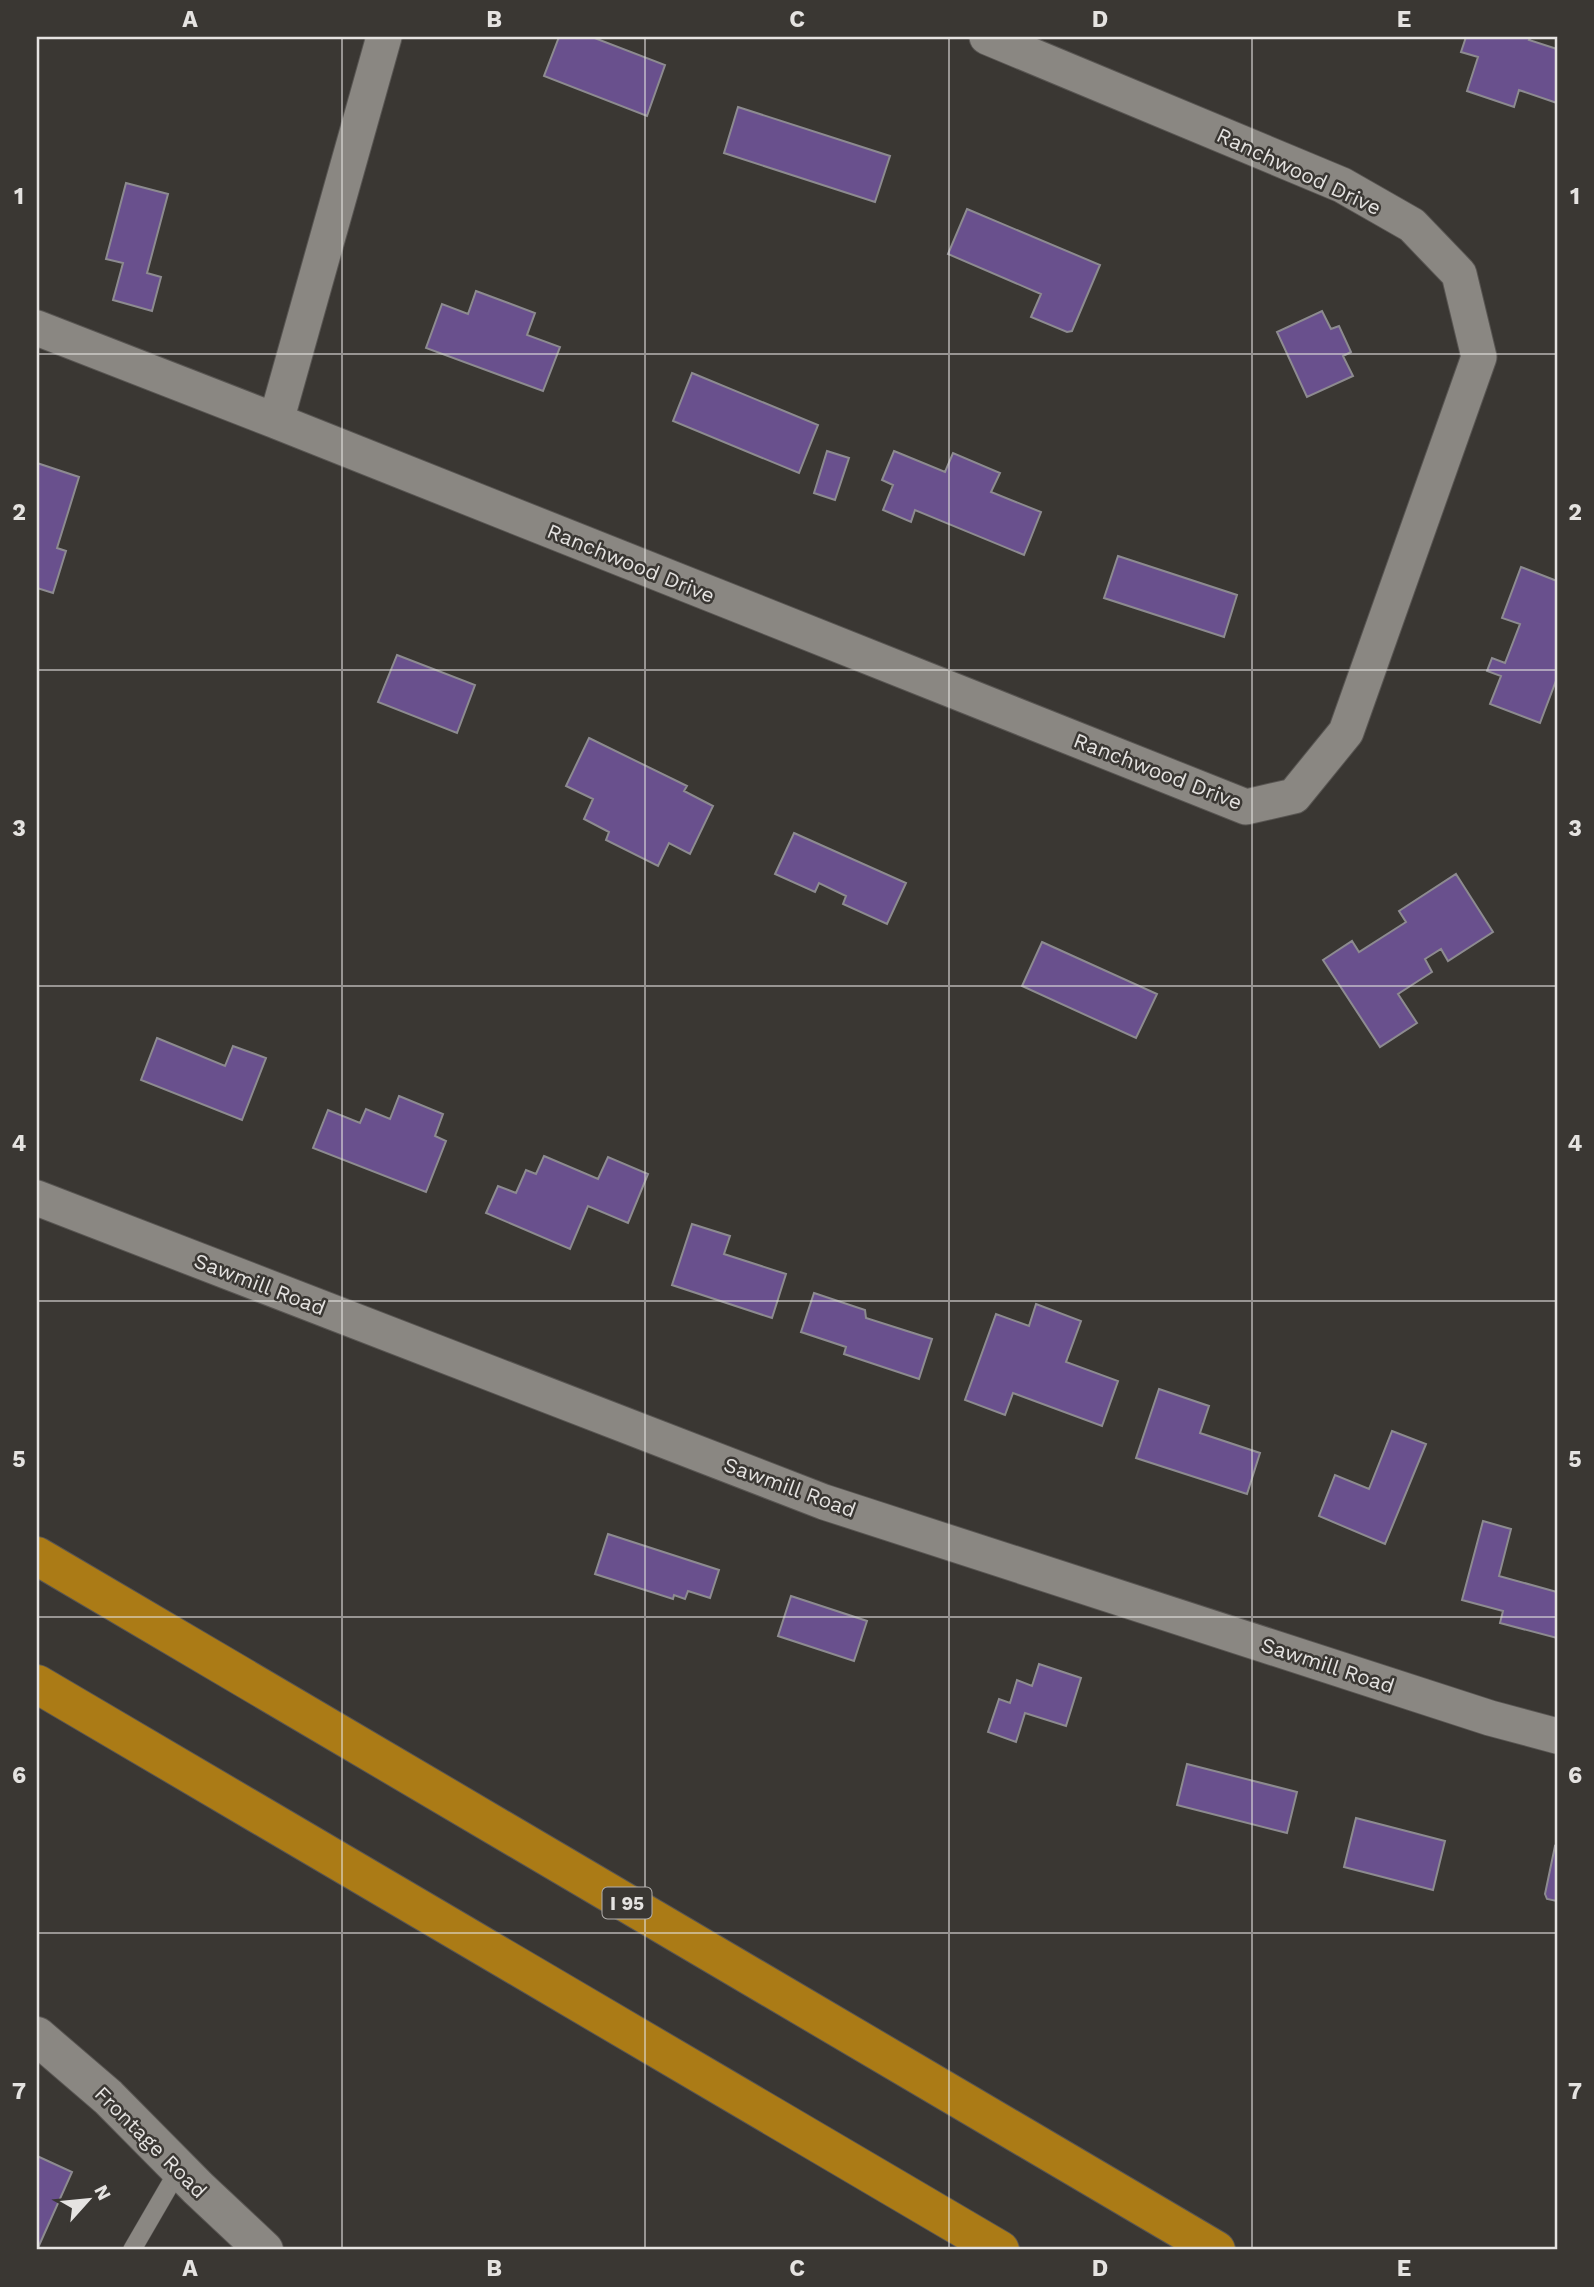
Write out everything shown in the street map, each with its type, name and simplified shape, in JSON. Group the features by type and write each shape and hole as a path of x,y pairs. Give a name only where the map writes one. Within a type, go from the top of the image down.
{"highway":[{"name":"I 95","path":"37,1556 1216,2250"},
{"path":"37,1684 1000,2250"}],"street":[{"path":"276,421 384,37"},
{"name":"Ranchwood Drive","path":"37,328 1246,807 1294,796 1346,732 1479,357 1459,275 1412,225 1342,185 987,37"},
{"name":"Sawmill Road","path":"37,1198 824,1502 1490,1718 1557,1736"},
{"name":"Frontage Road","path":"37,2036 108,2097 264,2250"}],"lane":[{"path":"132,2250 179,2169"}],"building":[{"path":"559,37 592,37 665,65 647,116 544,76"},
{"path":"1466,37 1531,37 1529,40 1557,49 1557,103 1519,90 1514,107 1467,91 1478,57 1461,52"},
{"path":"738,107 890,156 875,202 724,153"},
{"path":"126,183 168,194 147,273 161,277 152,311 113,300 123,263 106,259"},
{"path":"967,209 1100,265 1072,331 1067,332 1031,317 1041,294 948,254"},
{"path":"476,291 535,313 527,335 560,347 543,391 426,348 442,304 468,314"},
{"path":"1322,311 1331,329 1339,326 1351,352 1343,356 1353,376 1307,397 1277,332"},
{"path":"692,373 818,425 799,473 673,421"},
{"path":"827,451 849,458 835,500 814,493"},
{"path":"894,451 945,472 953,453 1000,473 991,492 1041,512 1024,555 915,510 911,522 883,510 893,485 882,480"},
{"path":"37,463 79,477 57,548 66,551 53,593 37,588"},
{"path":"1118,556 1237,595 1224,637 1104,598"},
{"path":"1521,567 1557,581 1557,678 1540,723 1490,704 1501,676 1487,671 1492,658 1505,663 1520,624 1502,618"},
{"path":"397,655 475,685 457,733 378,702"},
{"path":"589,738 687,786 684,791 713,806 690,854 669,843 658,866 606,840 609,832 584,819 593,799 566,786"},
{"path":"794,833 906,883 887,924 843,904 846,896 819,883 815,892 775,874"},
{"path":"1456,874 1493,932 1448,961 1441,949 1425,959 1432,972 1398,994 1417,1023 1380,1047 1323,960 1352,941 1359,952 1406,922 1399,911"},
{"path":"1042,942 1157,994 1136,1038 1022,986"},
{"path":"157,1038 225,1066 233,1046 266,1058 242,1120 141,1080"},
{"path":"399,1096 443,1114 435,1136 446,1141 426,1192 313,1148 328,1110 360,1123 366,1109 390,1119"},
{"path":"544,1156 598,1179 608,1157 648,1174 628,1223 588,1206 570,1249 486,1213 498,1186 516,1193 526,1170 536,1174"},
{"path":"692,1224 730,1236 724,1254 786,1274 772,1318 672,1285"},
{"path":"814,1293 865,1310 866,1318 932,1339 919,1379 844,1354 846,1347 801,1332"},
{"path":"1036,1304 1081,1321 1066,1362 1118,1381 1102,1426 1013,1393 1005,1415 965,1400 996,1314 1029,1326"},
{"path":"1159,1389 1209,1406 1200,1433 1260,1453 1247,1494 1136,1458"},
{"path":"1392,1431 1426,1444 1385,1544 1319,1516 1335,1475 1369,1489"},
{"path":"1483,1521 1511,1529 1499,1576 1557,1592 1557,1638 1500,1623 1503,1611 1462,1600"},
{"path":"608,1534 719,1570 710,1598 688,1591 685,1599 674,1595 673,1599 595,1574"},
{"path":"791,1596 867,1621 854,1661 778,1636"},
{"path":"1039,1664 1081,1678 1066,1726 1025,1713 1016,1742 988,1732 999,1699 1010,1703 1017,1680 1032,1686"},
{"path":"1187,1764 1297,1792 1287,1833 1177,1805"},
{"path":"1356,1818 1445,1841 1433,1890 1344,1867"},
{"path":"1555,1846 1557,1901 1547,1899 1545,1894"},
{"path":"37,2156 72,2172 37,2250"}]}
